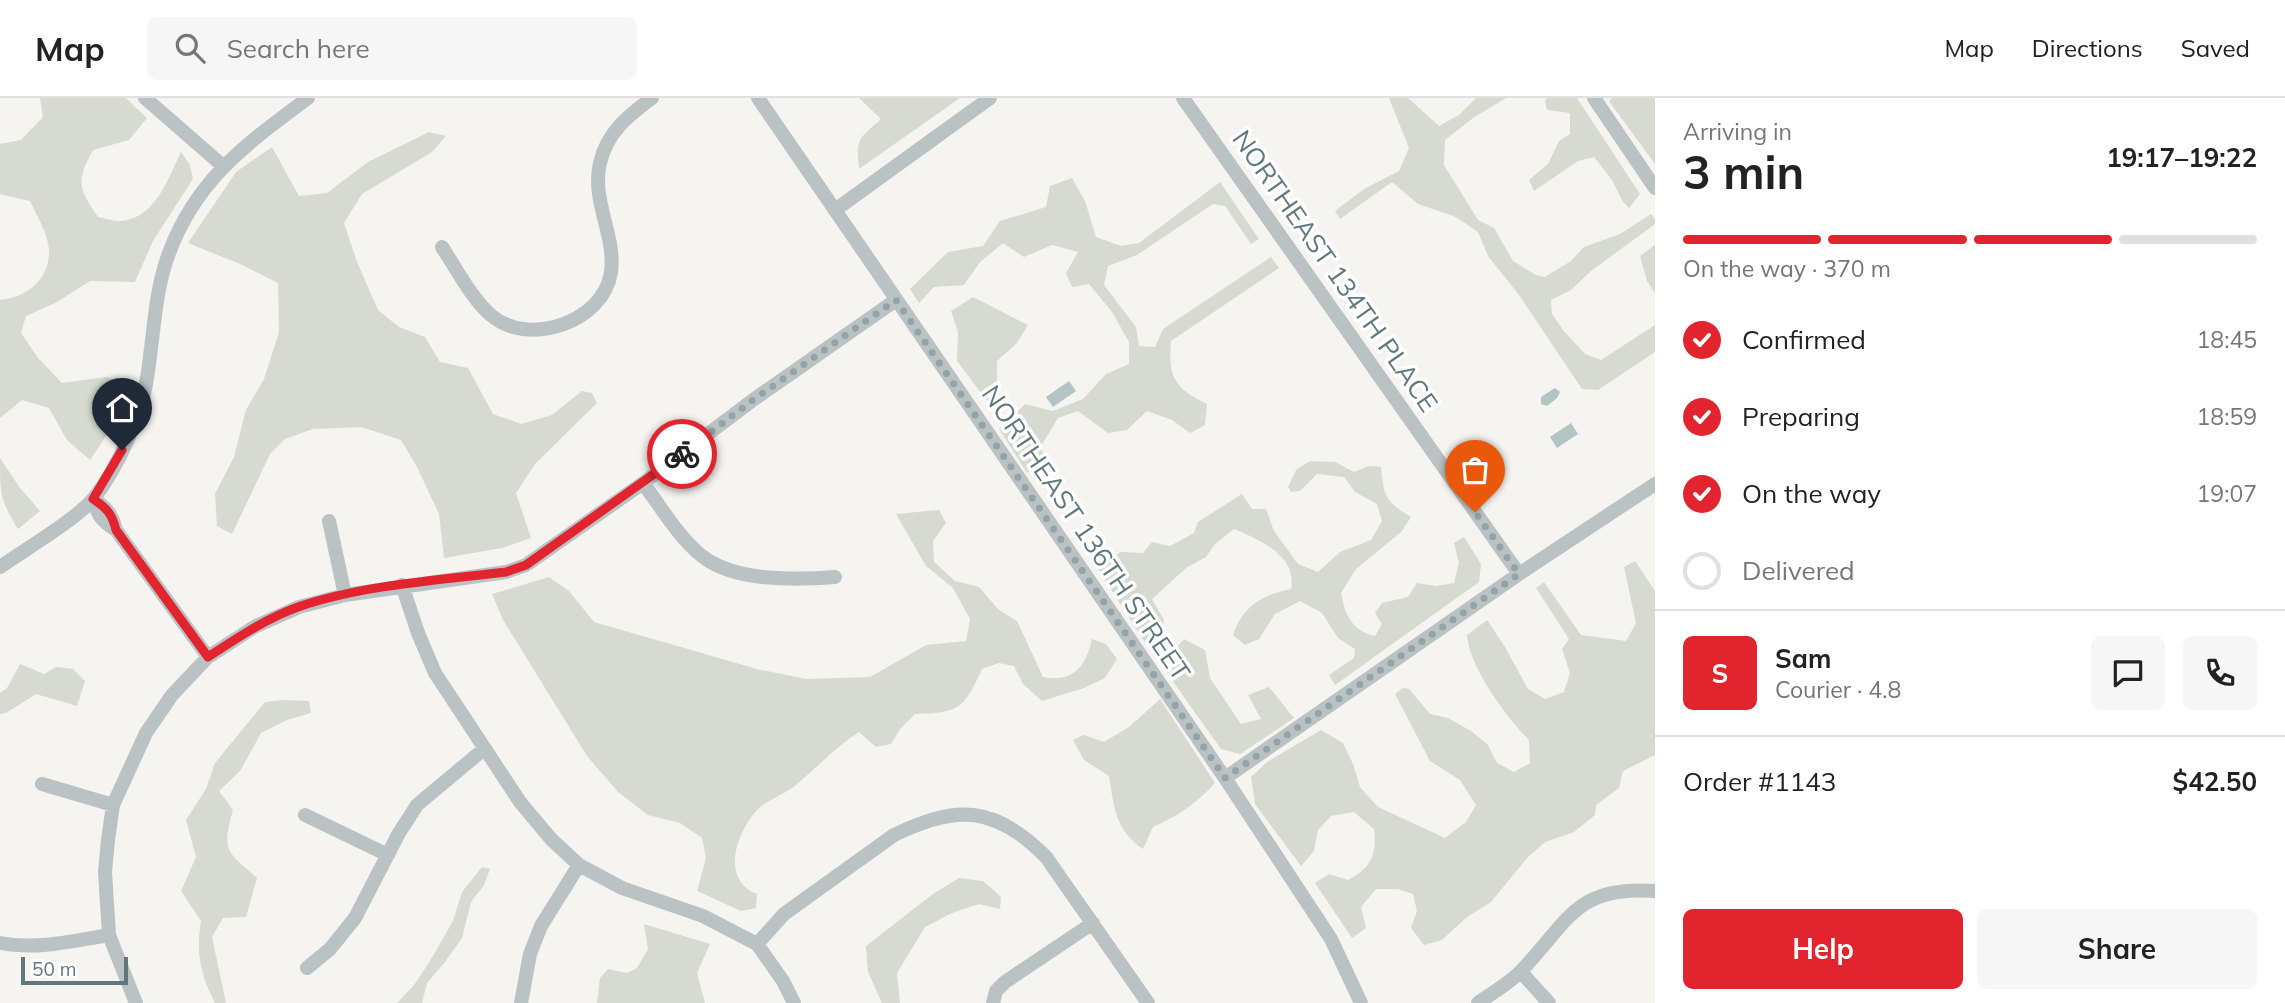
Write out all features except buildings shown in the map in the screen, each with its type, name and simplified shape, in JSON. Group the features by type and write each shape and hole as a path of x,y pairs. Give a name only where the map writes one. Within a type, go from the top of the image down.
{"street":[{"path":"145,98 223,166"},
{"path":"0,567 93,499 137,420 147,380 156,306 169,253 190,209 223,166 309,98"},
{"path":"442,247 492,317 509,326 530,330 570,324 589,310 610,277 613,254 597,188 600,163 609,137 625,118 652,98"},
{"name":"NORTHEAST 136TH STREET","path":"758,98 1225,778 1331,939 1361,1003"},
{"path":"835,210 990,98"},
{"name":"NORTHEAST 134TH PLACE","path":"1183,98 1519,574"},
{"path":"1594,98 1655,188"},
{"path":"136,1003 109,935 105,872 113,805 146,733 172,695 208,657 256,626 299,607 345,594 506,572 526,565 643,484 753,400 896,300"},
{"path":"643,484 690,544 701,556 714,564 728,570 773,578 803,580 835,577"},
{"path":"1225,778 1519,574 1655,484"},
{"path":"93,499 102,522 116,530 208,657"},
{"path":"329,521 345,594"},
{"path":"402,585 418,634 435,673 520,802 551,839 579,865 622,888 703,916 757,944 783,981 794,1003"},
{"path":"307,968 330,949 355,918 387,855 417,805 484,750"},
{"path":"42,784 113,805"},
{"path":"757,944 784,914 894,835 914,825 946,815 976,814 1008,825 1028,838 1046,856 1148,1003"},
{"path":"305,815 387,855"},
{"path":"521,1003 530,954 541,926 579,865"},
{"path":"1478,1003 1521,972 1565,918 1585,902 1601,895 1630,889 1655,891"},
{"path":"993,1003 996,991 1005,982 1093,923"},
{"path":"0,943 52,945 109,935"},
{"path":"1521,972 1549,1003"}],"shaded area":[{"path":"40,98 126,98 147,118 129,140 93,150 84,169 82,184 86,199 98,217 121,221 143,213 166,184 181,152 190,165 193,179 153,241 135,282 90,281 57,302 26,316 21,333 38,358 62,383 106,377 126,383 108,433 90,460 67,440 49,408 22,400 0,418 0,300 26,292 40,280 48,264 49,247 30,201 0,194 0,144 21,140 43,117"},
{"path":"859,98 960,98 859,169 860,140 881,119"},
{"path":"1389,98 1408,98 1439,126 1459,115 1476,98 1506,98 1473,118 1445,140 1444,165 1478,220 1494,228 1513,261 1536,275 1545,277 1571,261 1584,247 1620,234 1651,214 1655,224 1591,271 1571,290 1551,300 1552,314 1585,354 1601,360 1655,325 1655,352 1598,390 1582,389 1519,295 1488,256 1478,232 1456,217 1418,204 1392,182 1340,219 1335,211 1364,189 1399,171 1409,148"},
{"path":"1547,98 1577,98 1640,194 1629,208 1594,157 1578,161 1534,191 1529,180 1548,164 1559,141 1570,134 1570,113 1547,110"},
{"path":"1612,98 1655,98 1655,164 1609,101"},
{"path":"429,132 446,136 432,152 362,194 344,223 378,310 399,327 425,337 440,362 468,368 493,414 521,424 552,415 582,391 592,393 597,403 535,464 516,493 531,538 502,548 444,558 439,514 401,440 361,427 313,429 285,439 270,454 232,534 217,526 215,494 234,457 246,410 264,379 279,332 278,283 188,243 236,172 272,147 299,196 327,193 368,162"},
{"path":"1072,178 1085,201 1096,237 1121,246 1139,243 1220,182 1259,239 1251,244 1225,206 1213,204 1137,255 1108,266 1104,285 1136,327 1139,346 1155,347 1163,329 1271,257 1279,268 1171,341 1172,373 1180,387 1207,404 1205,425 1190,433 1172,420 1147,411 1127,430 1108,433 1078,411 1058,418 1041,446 1045,461 1027,473 999,429 1025,404 1053,411 1083,399 1106,374 1129,364 1129,342 1112,312 1089,284 1072,287 1066,273 1078,252 1052,245 1024,257 1003,243 980,262 964,285 934,287 919,303 910,289 948,252 983,246 1000,221 1046,207 1050,186"},
{"path":"1655,245 1655,293 1647,281 1640,256"},
{"path":"973,297 1028,325 1017,343 997,361 997,383 991,406 957,361 958,332 951,311"},
{"path":"1069,381 1076,391 1053,407 1046,397"},
{"path":"1555,388 1560,392 1557,398 1547,406 1541,404 1541,397"},
{"path":"1571,423 1578,434 1557,448 1550,437"},
{"path":"0,458 20,488 40,511 18,529 2,496"},
{"path":"1310,461 1335,462 1354,472 1369,466 1381,467 1383,484 1390,502 1411,517 1401,532 1356,569 1341,593 1347,615 1355,626 1375,636 1382,624 1375,613 1382,603 1408,597 1417,583 1436,586 1454,583 1459,563 1454,543 1464,537 1481,564 1479,582 1335,685 1329,675 1354,658 1355,649 1338,638 1322,613 1300,601 1275,614 1259,639 1245,645 1233,635 1248,609 1271,595 1291,589 1292,577 1282,558 1274,550 1234,529 1215,544 1206,557 1186,568 1152,599 1164,620 1162,635 1152,644 1145,643 1096,566 1121,552 1143,553 1152,542 1170,546 1194,533 1198,522 1242,494 1252,509 1266,509 1274,531 1298,564 1318,572 1340,552 1371,540 1382,521 1377,504 1355,492 1344,477 1317,474 1300,491 1291,492 1288,487 1296,470"},
{"path":"939,510 946,523 933,541 934,562 955,581 979,587 999,610 1017,621 1043,677 1062,678 1076,671 1086,658 1092,639 1106,644 1117,659 1105,678 1084,688 1042,701 1023,684 1014,666 999,663 982,669 970,693 958,706 942,712 915,714 900,729 891,744 876,747 859,732 792,788 759,808 751,818 739,842 735,867 738,878 757,894 756,908 741,911 697,891 706,858 702,838 680,823 648,815 618,792 587,756 503,620 492,594 549,577 569,591 594,622 757,669 806,679 870,677 926,645 966,641 970,619 953,588 926,566 896,514"},
{"path":"1635,561 1655,591 1655,755 1623,771 1619,788 1596,805 1595,815 1574,832 1545,842 1528,857 1491,902 1467,917 1442,940 1424,945 1411,928 1417,911 1413,894 1398,889 1376,889 1361,907 1366,928 1352,938 1315,883 1329,874 1348,880 1362,871 1373,853 1374,829 1354,812 1331,816 1318,830 1314,851 1301,866 1255,804 1251,777 1267,762 1321,730 1343,743 1360,787 1378,807 1445,838 1466,822 1476,805 1460,780 1430,761 1395,694 1403,688 1409,689 1430,714 1448,718 1471,731 1488,745 1497,763 1514,772 1530,763 1529,740 1490,691 1475,662 1467,635 1487,620 1528,689 1545,699 1564,692 1570,673 1562,649 1569,639 1536,588 1544,582 1581,635 1626,641 1636,623 1624,567"},
{"path":"1184,639 1205,650 1210,678 1241,724 1261,719 1248,695 1269,687 1294,718 1240,754 1221,749 1164,669 1166,660"},
{"path":"20,664 44,674 56,667 73,669 85,681 77,706 36,694 0,714 0,693 7,688"},
{"path":"1160,699 1215,783 1187,808 1153,827 1143,849 1121,826 1109,776 1084,760 1073,740 1084,735 1104,742 1129,727"},
{"path":"309,701 311,713 287,720 261,733 240,771 219,791 233,810 227,835 229,850 257,878 246,917 223,918 212,937 226,1003 215,1003 201,963 201,921 181,891 196,857 186,820 206,789 215,763 265,702"},
{"path":"482,867 490,869 484,885 471,902 462,938 427,983 422,1003 397,1003 414,985 430,961 453,921 462,892"},
{"path":"959,878 983,881 1001,897 1000,909 979,904 952,913 925,927 897,973 900,1003 882,1003 868,972 866,946 933,894"},
{"path":"644,924 710,944 697,973 705,1003 597,1003 600,978 608,969 627,973 637,968 648,949"}],"way so far":[{"path":"682,454 753,400 896,300 1225,778 1519,574 1475,512"}],"route":[{"path":"122,450 93,499 106,507 112,515 116,530 208,657 256,626 299,607 345,594 506,572 526,565 548,552 682,454"}]}
